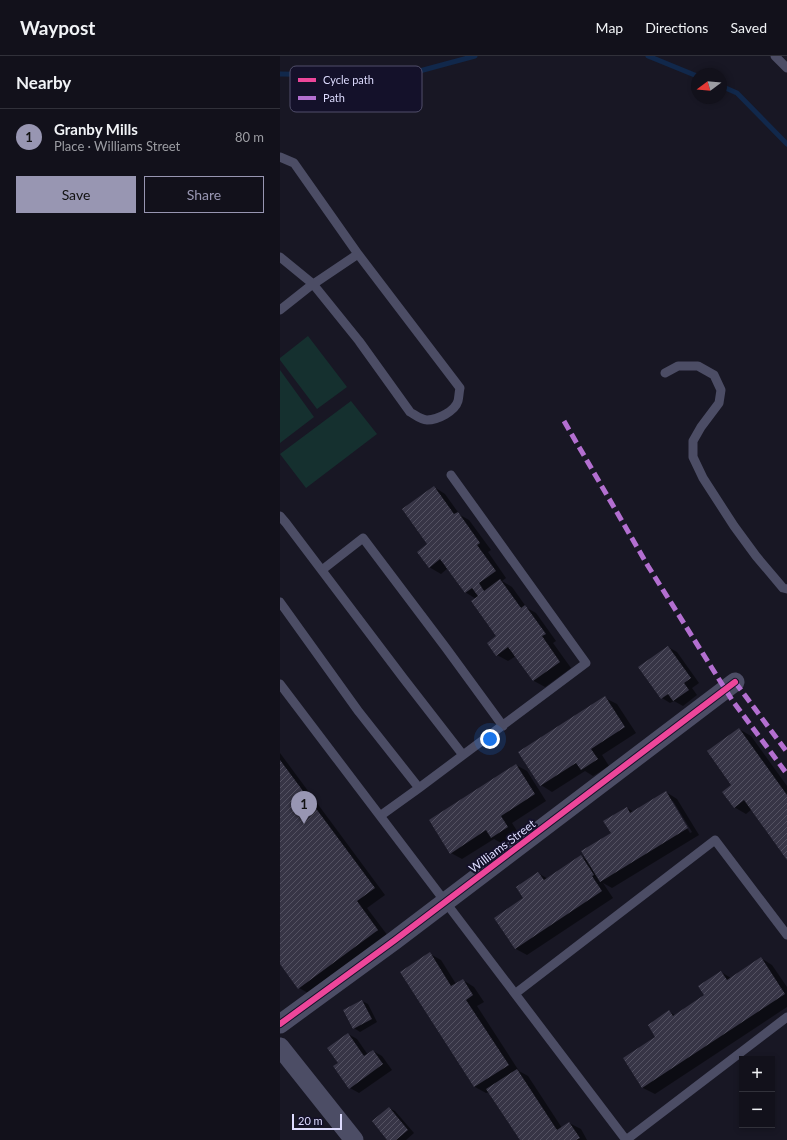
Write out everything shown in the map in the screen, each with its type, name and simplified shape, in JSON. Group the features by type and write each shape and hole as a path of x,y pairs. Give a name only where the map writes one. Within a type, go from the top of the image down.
{"street":[{"name":"Williams Street","path":"280,1024 395,940 735,682"},
{"path":"280,1047 354,1140"}],"lane":[{"path":"775,56 787,68"},
{"path":"280,156 294,163 358,254 460,388 458,402 452,409 440,417 428,420 421,419 410,412 358,341 313,284 280,256"},
{"path":"280,310 313,284 358,254"},
{"path":"665,373 678,366 698,366 714,375 721,390 719,402 693,440 693,457 703,478 743,538 783,588 787,589"},
{"path":"380,816 586,663 451,475"},
{"path":"280,516 463,755"},
{"path":"322,570 363,538 503,726"},
{"path":"280,602 358,712 419,788"},
{"path":"280,684 516,993 626,1140 787,1017"},
{"path":"516,993 715,840 787,935"}],"green space":[{"path":"308,336 347,387 317,409 280,360 280,358"},
{"path":"280,370 314,417 280,443"},
{"path":"351,401 377,434 306,488 280,454"}],"building":[{"path":"434,486 454,514 458,512 480,543 477,545 496,571 479,583 484,591 500,579 521,608 525,605 546,634 542,636 560,662 533,681 508,647 496,656 487,643 496,636 471,601 478,596 472,588 465,593 440,559 429,568 417,552 427,544 402,509"},
{"path":"668,646 691,678 684,683 689,690 673,701 668,694 661,699 638,667"},
{"path":"605,696 625,727 591,749 598,759 581,770 576,763 540,786 518,752"},
{"path":"739,728 787,795 787,860 744,800 734,808 722,792 731,785 707,751"},
{"path":"280,760 375,888 357,901 378,930 298,989 280,964"},
{"path":"516,764 535,794 501,816 508,827 491,838 486,830 450,854 429,820"},
{"path":"666,791 688,828 600,882 581,851 611,833 603,821 627,807 630,813"},
{"path":"581,855 602,891 515,949 494,918 523,898 516,887 538,872 544,880"},
{"path":"430,952 451,986 463,979 473,995 466,1000 509,1065 474,1087 400,972"},
{"path":"761,957 785,994 642,1088 623,1058 655,1037 648,1025 669,1010 673,1016 704,995 698,986 721,971 727,980"},
{"path":"362,1000 372,1019 353,1029 343,1010"},
{"path":"348,1033 364,1056 373,1050 383,1064 349,1089 333,1066 338,1063 327,1048"},
{"path":"517,1069 557,1130 569,1122 580,1138 576,1140 520,1140 486,1089"},
{"path":"389,1107 408,1130 396,1140 387,1140 372,1121"}],"waterway":[{"path":"422,70 475,56"},
{"path":"648,56 691,74"},
{"path":"280,74 290,74"},
{"path":"727,89 737,93 787,144"}],"marked path":[{"path":"564,421 648,566 732,700 787,774"},
{"path":"735,682 787,752"}],"cycle path":[{"path":"280,1024 395,940 735,682"}],"place":[{"name":"Granby Mills","path":"304,824"}]}
